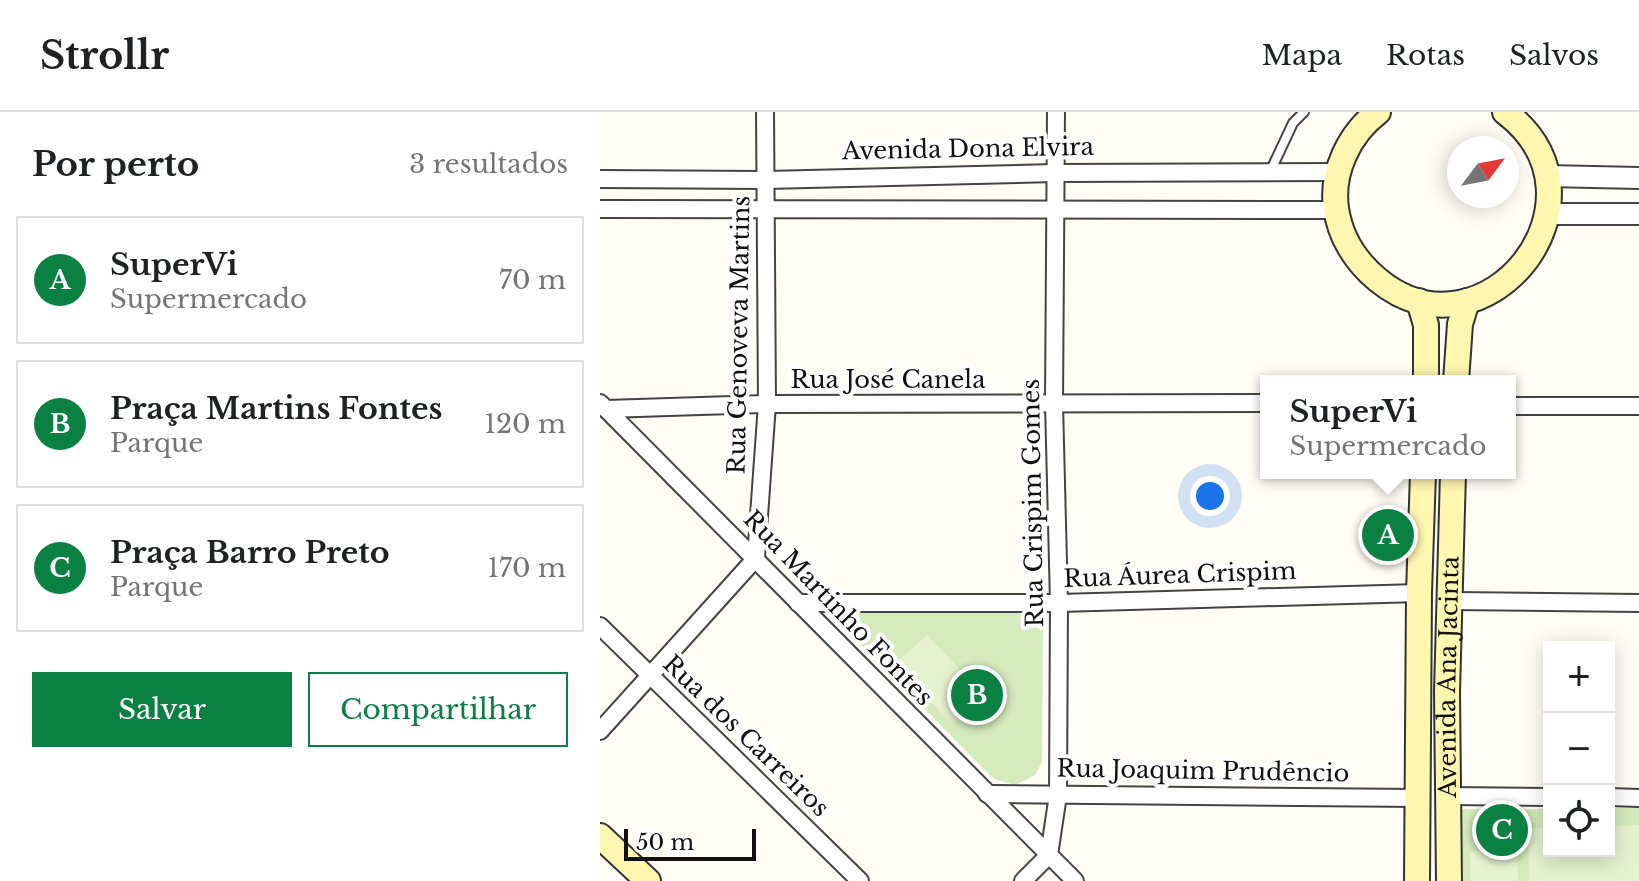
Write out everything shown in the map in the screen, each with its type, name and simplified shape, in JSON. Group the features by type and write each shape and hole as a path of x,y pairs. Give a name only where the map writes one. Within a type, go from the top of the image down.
{"main road":[{"path":"1378,112 1367,120 1349,144 1338,172 1336,210 1345,241 1364,268 1389,289 1419,301 1443,304 1467,301 1497,289 1520,269 1538,244 1547,214 1547,176 1536,146 1517,121 1505,112"},
{"path":"1419,301 1426,325 1426,375"},
{"path":"1456,375 1460,324 1467,301"},
{"name":"Avenida Ana Jacinta","path":"1417,881 1423,479"},
{"name":"Avenida Ana Jacinta","path":"1449,881 1447,692 1453,479"},
{"path":"1420,691 1447,692"},
{"path":"600,836 648,881"}],"street":[{"name":"Rua Genoveva Martins","path":"756,558 767,404 765,112"},
{"name":"Rua Crispim Gomes","path":"1049,855 1058,795 1059,603 1054,403 1056,112"},
{"name":"Avenida Dona Elvira","path":"600,179 766,180 1055,173 1338,172"},
{"path":"1547,176 1639,178"},
{"path":"600,209 1336,210"},
{"path":"1547,214 1639,214"},
{"name":"Rua José Canela","path":"603,406 1260,403"},
{"name":"Rua Martinho Fontes","path":"603,406 1075,881"},
{"path":"1516,406 1639,406"},
{"path":"600,731 756,558"},
{"name":"Rua Áurea Crispim","path":"798,603 1059,603 1419,593"},
{"path":"1451,601 1639,603"},
{"name":"Rua dos Carreiros","path":"600,626 860,881"},
{"name":"Rua Joaquim Prudêncio","path":"987,794 1418,798"},
{"path":"1448,796 1543,797"},
{"path":"1615,797 1639,798"},
{"path":"1023,881 1049,855"}],"lane":[{"path":"1270,172 1293,123 1304,112"}],"green space":[{"path":"835,611 1040,611 1043,621 1042,762 1035,775 1015,785 994,779 844,628 835,617"},
{"path":"927,635 985,695 952,724 895,664"},
{"path":"1615,808 1639,808 1639,881 1454,881 1456,809 1543,809 1543,857 1615,857"},
{"path":"1639,825 1639,881 1529,881 1528,828 1543,827 1543,857 1615,857 1615,826"},
{"path":"1517,850 1518,881 1470,881 1470,851"}],"place":[{"name":"SuperVi","path":"1388,535"},
{"name":"Praça Martins Fontes","path":"977,695"},
{"name":"Praça Barro Preto","path":"1502,830"}]}
